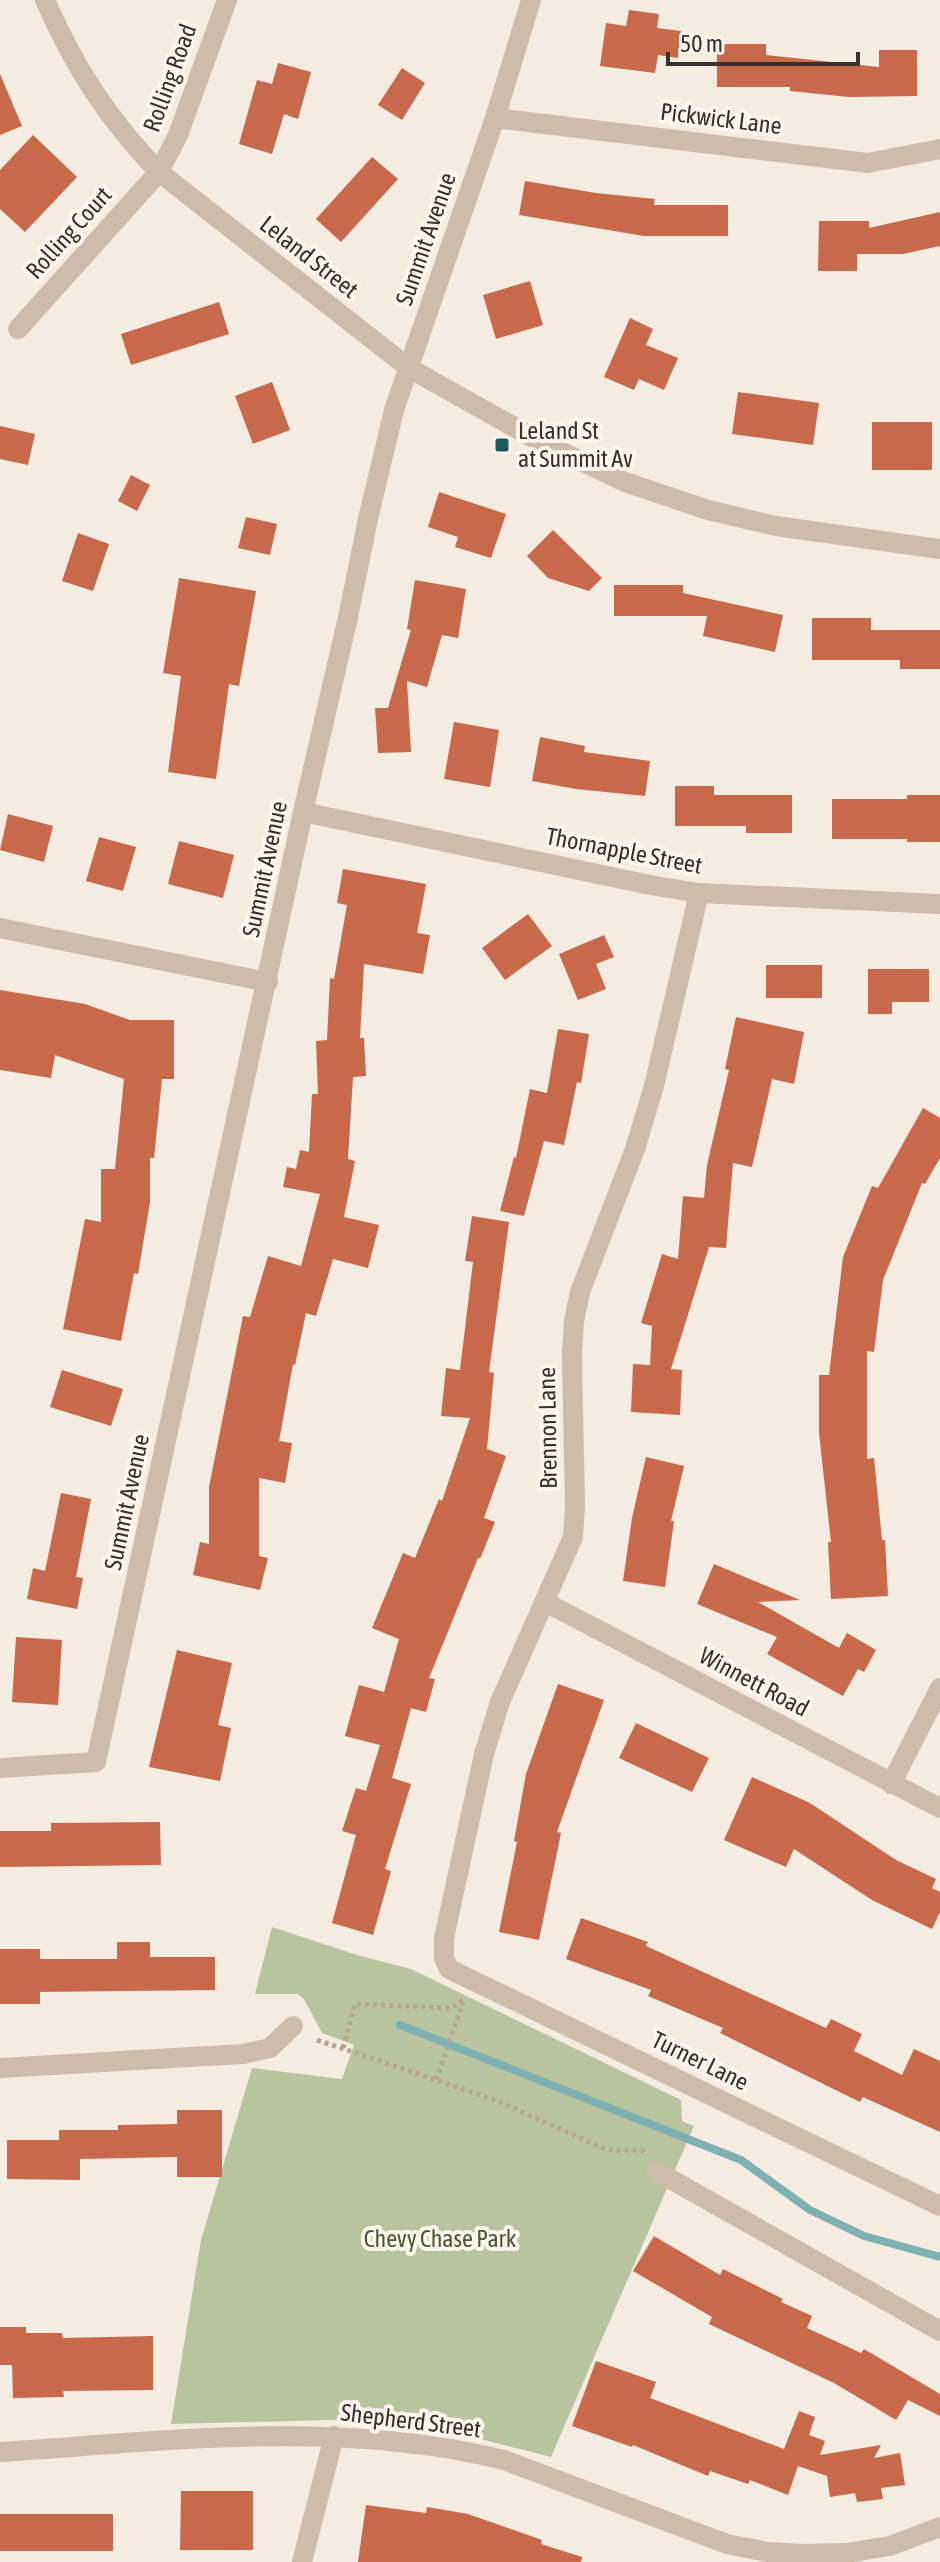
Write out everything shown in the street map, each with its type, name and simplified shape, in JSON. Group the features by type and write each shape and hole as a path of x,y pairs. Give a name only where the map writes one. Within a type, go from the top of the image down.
{"street":[{"name":"Leland Street","path":"45,0 64,44 84,77 123,135 159,172 409,368 539,441 625,482 708,510 776,526 940,549"},
{"name":"Rolling Road","path":"159,172 178,135 227,0"},
{"name":"Summit Avenue","path":"0,1768 96,1762 394,410 495,118 531,0"},
{"name":"Pickwick Lane","path":"495,118 868,163 940,149"},
{"name":"Rolling Court","path":"18,329 159,172"},
{"name":"Thornapple Street","path":"303,812 699,893 940,904"},
{"name":"Brennon Lane","path":"444,1958 444,1938 484,1754 500,1702 573,1537 574,1321 580,1292 635,1149 654,1086 699,893"},
{"path":"0,928 268,982"},
{"name":"Winnett Road","path":"545,1602 940,1808"},
{"path":"891,1784 940,1688"},
{"name":"Turner Lane","path":"444,1958 449,1969 940,2206"},
{"path":"0,2068 243,2054 270,2048 293,2026"},
{"path":"656,2171 940,2331"},
{"name":"Shepherd Street","path":"0,2452 286,2436 384,2438 504,2460 727,2544 768,2552 847,2553 890,2546 940,2527"},
{"path":"302,2562 334,2436"}],"path":[{"path":"436,2080 472,1980"},
{"path":"343,2048 355,2004 452,2008 463,2002"},
{"path":"317,2040 495,2100 603,2148 644,2151"}],"green space":[{"name":"Chevy Chase Park","path":"272,1927 411,1969 681,2100 682,2121 694,2126 551,2457 435,2427 369,2419 171,2424 201,2240 252,2068 342,2079 354,2045 322,2033 304,1999 298,1994 255,1994"}],"building":[{"path":"629,10 659,14 657,28 681,31 678,58 658,55 655,73 600,66 606,23 626,26"},
{"path":"717,44 766,44 766,55 879,67 879,50 917,50 917,96 849,97 790,91 790,87 717,87"},
{"path":"278,63 311,72 298,119 284,114 272,154 239,144 257,80 272,84"},
{"path":"402,68 425,83 402,120 378,105"},
{"path":"0,74 22,126 0,135"},
{"path":"33,135 77,177 25,232 0,209 0,170"},
{"path":"372,157 398,179 341,242 316,219"},
{"path":"525,181 655,199 654,205 728,205 728,236 644,236 519,215"},
{"path":"940,212 940,246 903,254 857,254 857,271 818,271 819,221 869,221 869,228"},
{"path":"530,281 543,325 496,339 483,295"},
{"path":"219,302 229,334 131,365 121,334"},
{"path":"630,318 653,329 646,345 678,358 664,390 639,379 634,390 604,377"},
{"path":"272,382 290,430 253,444 235,396"},
{"path":"738,392 819,403 813,445 732,434"},
{"path":"872,422 932,422 932,470 872,470"},
{"path":"0,426 35,434 28,465 0,459"},
{"path":"131,475 150,485 137,511 118,501"},
{"path":"439,492 506,514 491,558 455,547 458,537 428,527"},
{"path":"246,517 277,524 270,555 238,548"},
{"path":"553,530 602,578 589,591 548,578 527,556"},
{"path":"78,533 109,544 93,591 62,581"},
{"path":"179,578 256,591 239,686 229,684 216,779 168,772 181,676 163,673"},
{"path":"415,580 466,589 458,638 442,635 427,687 407,681 411,752 378,753 375,708 388,708 411,630 407,629"},
{"path":"614,585 683,585 683,593 783,615 775,652 703,636 707,616 614,616"},
{"path":"812,618 871,618 871,630 940,630 940,669 900,669 900,660 812,660"},
{"path":"454,722 499,730 490,787 444,779"},
{"path":"540,737 585,746 584,752 650,761 645,796 532,781"},
{"path":"675,786 714,786 714,795 792,795 792,833 746,833 746,826 675,826"},
{"path":"907,795 940,795 940,842 832,839 832,799 907,799"},
{"path":"8,814 53,826 44,862 0,850"},
{"path":"99,837 136,847 123,891 86,881"},
{"path":"179,841 234,855 223,898 168,884"},
{"path":"343,869 426,884 417,933 430,935 423,974 364,964 360,1038 364,1038 366,1076 353,1077 348,1159 355,1161 344,1217 379,1225 368,1268 333,1259 316,1316 306,1313 279,1441 292,1443 285,1483 259,1478 259,1556 268,1558 260,1590 193,1575 200,1542 209,1544 209,1487 243,1316 250,1317 268,1256 301,1266 320,1194 283,1187 287,1167 296,1169 300,1150 309,1152 312,1094 318,1094 316,1041 327,1040 330,978 334,979 347,905 337,903"},
{"path":"528,914 552,946 505,980 482,948"},
{"path":"604,935 614,957 596,964 606,989 578,1000 559,954"},
{"path":"766,965 822,965 822,998 766,998"},
{"path":"868,969 929,969 929,1002 892,1002 892,1014 868,1014"},
{"path":"0,990 85,1004 130,1020 174,1020 174,1079 162,1079 154,1158 150,1158 150,1202 138,1274 134,1273 121,1341 63,1329 85,1219 101,1222 101,1169 115,1169 124,1079 55,1055 51,1078 0,1070"},
{"path":"736,1017 804,1032 794,1084 772,1079 752,1167 733,1163 726,1248 709,1247 671,1369 682,1370 680,1415 631,1412 633,1364 650,1365 652,1326 641,1323 662,1254 678,1259 683,1196 704,1198 707,1165 729,1070 725,1069"},
{"path":"558,1029 589,1034 581,1083 577,1082 564,1145 544,1141 524,1216 500,1211 516,1158 530,1089 547,1093"},
{"path":"923,1108 940,1118 940,1158 925,1184 922,1183 883,1280 874,1352 867,1351 867,1459 874,1458 882,1540 885,1540 888,1596 831,1599 828,1542 831,1542 819,1433 819,1375 829,1375 843,1257 872,1186 878,1188"},
{"path":"472,1216 509,1222 489,1372 494,1373 487,1449 506,1456 484,1518 495,1522 429,1678 435,1679 426,1712 411,1708 392,1778 411,1784 385,1869 391,1871 373,1935 332,1923 356,1835 342,1831 356,1788 366,1791 380,1745 345,1736 359,1685 384,1692 399,1639 372,1628 403,1553 415,1558 439,1499 442,1501 470,1418 441,1416 446,1368 460,1370 473,1262 465,1261"},
{"path":"62,1370 123,1389 111,1426 50,1407"},
{"path":"646,1457 684,1466 671,1521 674,1521 665,1587 623,1581 632,1518"},
{"path":"61,1493 91,1499 76,1577 83,1578 77,1609 27,1599 33,1568 45,1571"},
{"path":"714,1564 800,1600 758,1602 839,1648 847,1633 876,1650 864,1672 858,1669 843,1696 767,1654 777,1637 697,1604"},
{"path":"16,1637 62,1640 58,1705 12,1702"},
{"path":"177,1650 232,1663 218,1725 231,1728 220,1781 149,1767"},
{"path":"558,1684 604,1700 557,1832 561,1833 539,1940 499,1932 517,1842 514,1841 526,1774"},
{"path":"636,1723 709,1758 692,1792 619,1758"},
{"path":"752,1777 810,1803 896,1860 936,1879 932,1888 940,1892 940,1912 932,1929 872,1900 794,1849 786,1867 724,1840"},
{"path":"160,1822 161,1865 0,1867 0,1831 51,1831 51,1823"},
{"path":"581,1918 648,1942 646,1946 826,2028 831,2019 862,2034 854,2051 902,2075 914,2049 940,2061 940,2132 863,2097 860,2102 720,2033 723,2028 648,1996 651,1990 566,1959"},
{"path":"117,1942 150,1942 150,1957 215,1957 215,1990 40,1992 40,2004 0,2004 0,1949 40,1949 40,1959 117,1959"},
{"path":"177,2110 222,2110 222,2177 177,2177 177,2157 80,2159 80,2180 7,2179 7,2140 59,2140 59,2130 118,2130 118,2125 177,2124"},
{"path":"654,2236 720,2275 723,2269 783,2299 781,2302 812,2316 807,2328 861,2353 864,2349 940,2394 940,2416 908,2400 896,2420 834,2383 709,2324 712,2317 633,2271"},
{"path":"0,2327 26,2327 26,2333 62,2333 63,2338 153,2336 153,2390 63,2391 64,2397 13,2398 12,2365 0,2365"},
{"path":"596,2361 656,2382 650,2398 784,2449 799,2411 815,2417 809,2435 825,2441 820,2455 881,2445 874,2458 900,2453 905,2485 881,2488 883,2499 857,2502 855,2493 830,2497 827,2476 798,2466 788,2495 750,2480 748,2484 710,2471 708,2476 633,2445 572,2426"},
{"path":"181,2491 253,2491 253,2550 180,2550"},
{"path":"366,2505 426,2513 427,2507 468,2514 542,2540 541,2544 582,2557 581,2562 358,2562"},
{"path":"0,2514 113,2514 113,2551 0,2551"}],"waterway":[{"path":"400,2025 741,2160 810,2210 864,2236 940,2257"}],"place":[{"name":"Leland St at Summit Av","path":"502,445"}]}
